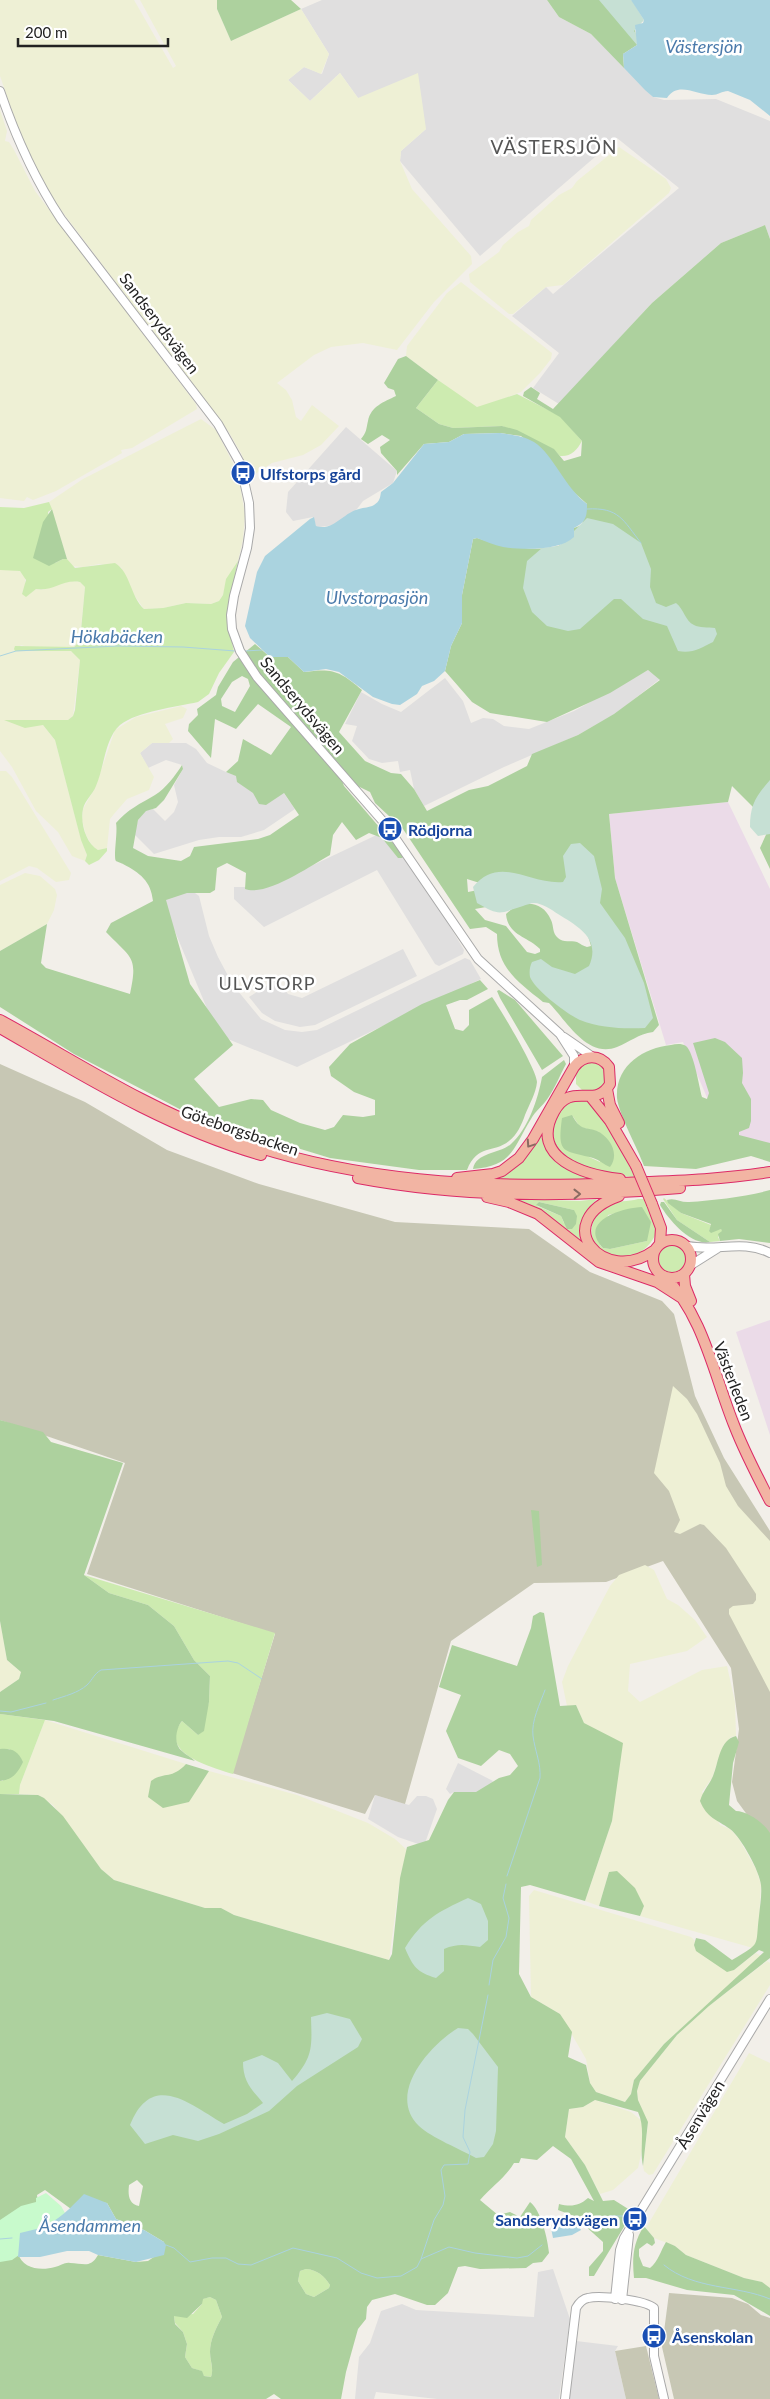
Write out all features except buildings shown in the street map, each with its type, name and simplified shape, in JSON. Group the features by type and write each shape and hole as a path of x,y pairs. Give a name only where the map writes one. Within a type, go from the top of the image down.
{"highway":[{"name":"Göteborgsbacken","path":"0,1020 141,1100 223,1136 327,1166 418,1179"},
{"name":"Göteborgsbacken","path":"0,1028 135,1105 166,1120 227,1144 297,1165 353,1178 420,1188 463,1191"},
{"path":"418,1179 484,1176 502,1171 511,1165 534,1139 573,1070 582,1059 593,1057 602,1060 609,1067 612,1078 607,1089 602,1094 569,1097 554,1111 548,1131 555,1154 566,1164 577,1170 601,1176 653,1182"},
{"path":"573,1070 573,1084 576,1089 588,1096 604,1112 636,1166"},
{"path":"607,1089 610,1105 623,1130 662,1233 653,1260 656,1269 665,1276 673,1278 684,1274 692,1258 684,1244 654,1208"},
{"path":"418,1179 453,1184 543,1186 712,1180 770,1172"},
{"path":"463,1191 522,1194 630,1192 770,1177"},
{"path":"463,1191 509,1202 538,1214 599,1262 657,1282 685,1300"},
{"path":"630,1192 606,1201 593,1210 585,1228 587,1242 603,1257 616,1262 638,1260 672,1239 684,1244"},
{"path":"626,1271 656,1269"},
{"name":"Västerleden","path":"684,1274 685,1286 738,1423 770,1493"},
{"name":"Västerleden","path":"665,1276 685,1300 700,1331 743,1446 770,1501"}],"street":[{"name":"Sandserydsvägen","path":"0,91 22,151 42,190 61,219 218,424 240,463 246,482 250,516 247,548 232,615 232,629 240,651 257,677 387,826 478,959 560,1034 593,1057"},
{"name":"Sandserydsvägen","path":"560,1034 574,1056 573,1070"},
{"path":"684,1244 701,1248 745,1245 770,1252"},
{"path":"690,1265 722,1246"},
{"name":"Åsenvägen","path":"618,2299 620,2250 630,2228 770,1999"},
{"path":"565,2399 576,2308 580,2302 588,2298 618,2299 645,2303 654,2308 654,2356 664,2399"}],"shaded area":[{"path":"0,0 134,0 173,68 176,66 140,0 217,0 217,9 231,41 301,9 329,54 321,74 304,67 288,80 310,101 340,73 358,98 418,73 426,129 401,151 400,161 412,189 471,256 472,264 434,302 397,350 363,343 331,347 314,355 277,383 286,390 292,400 296,417 301,421 312,405 339,426 321,445 303,455 272,463 255,474 248,471 241,453 228,431 42,183 26,151 0,76"},
{"path":"322,0 547,0 559,17 591,34 653,97 664,100 716,99 770,121 770,239 765,225 721,243 652,303 559,404 533,388 559,353 512,316 546,287 553,294 679,188 617,138 480,256 400,161 401,151 426,129 358,98 340,73 310,101 288,80 304,67 322,74 329,54 301,9"},
{"path":"599,0 631,0 633,2 644,20 634,31 638,37 637,45"},
{"path":"0,110 7,131 5,141 9,142 14,150 35,191 196,404 197,409 132,448 121,450 122,453 56,491 33,500 27,497 24,501 0,498"},
{"path":"619,147 666,179 671,188 669,193 563,285 546,287 513,314 509,314 470,282 469,274 499,252 503,245 518,232 529,226 531,220 559,195 572,188 577,181"},
{"path":"461,282 552,353 551,359 540,373 521,392 482,407 470,404 406,356 407,346 447,293"},
{"path":"201,419 216,430 238,473 245,515 243,539 238,561 227,579 223,595 219,601 211,604 186,603 163,608 144,609 132,592 121,567 99,564 83,567 71,566 67,559 49,502 83,479"},
{"path":"346,427 397,471 393,483 363,501 357,509 335,525 316,526 313,517 293,521 286,512 288,492"},
{"path":"587,518 613,524 641,543 651,569 650,587 656,603 666,607 676,603 691,623 698,627 715,628 717,634 713,642 692,651 678,651 667,626 643,619 621,599 614,599 580,629 568,631 547,626 532,612 523,588 527,561 542,548 559,546"},
{"path":"0,570 20,571 25,577 25,587 22,593 30,593 36,589 42,590 73,581 80,582 85,587 80,637 74,647 28,647 21,645 15,651 71,651 76,653 80,660 73,716 68,720 5,720 43,725 55,740 87,855 85,861 72,856 58,832 36,811 12,767 0,751"},
{"path":"648,670 660,679 615,714 578,735 504,767 424,806 414,789 410,770 400,772 398,761 382,763 369,759 352,741 357,726 345,724 361,692 401,712 445,678 463,701 471,723 483,718 493,719 504,726 529,729 574,711"},
{"path":"181,706 187,709 183,718 165,724 173,739 169,743 152,743 140,753 154,777 149,790 127,799 110,819 107,848 98,850 93,847 86,835 82,820 83,809 95,788 115,730 136,717"},
{"path":"152,743 186,743 196,749 207,763 226,772 283,792 295,809 264,830 241,837 219,837 199,840 154,854 134,834 138,820 146,810 153,809 165,821 174,812 178,802 174,785 183,769 182,765 166,760 148,768 140,753"},
{"path":"0,771 6,771 12,777 71,873 69,880 56,882 37,868 29,866 0,881"},
{"path":"770,780 770,834 758,836 750,827 751,813 758,796"},
{"path":"728,802 770,889 770,1143 754,1143 731,1132 712,1109 683,1042 666,1045 615,878 609,814"},
{"path":"385,831 430,893 464,950 463,954 439,966 435,964 377,870 264,927 234,899 234,887 252,887 292,875"},
{"path":"580,843 594,856 602,889 600,903 625,938 644,983 653,1018 645,1028 612,1027 580,1020 567,1013 552,1001 533,982 530,977 532,962 541,959 552,967 575,974 589,966 592,948 590,941 580,929 544,905 537,903 496,912 477,903 473,887 483,877 494,873 515,873 550,882 563,882 566,877 563,856 571,844"},
{"path":"25,873 40,876 55,889 57,895 54,910 47,924 0,951 0,885"},
{"path":"159,893 195,893 199,896 209,936 233,985 261,1019 285,1030 302,1032 317,1030 465,958 470,960 481,979 297,1067 218,1035"},
{"path":"403,949 417,976 315,1025 300,1027 275,1021 262,1013 249,997 277,979 288,994 302,998"},
{"path":"0,1064 85,1102 167,1150 259,1184 395,1222 529,1229 590,1272 662,1301 674,1314 695,1396 724,1458 770,1531 770,1846 737,1801 732,1782 739,1729 731,1668 663,1561 606,1582 534,1583 451,1641 405,1804 375,1795 365,1814 232,1773 275,1634 87,1574 125,1463 0,1420"},
{"path":"770,1320 770,1435 736,1332"},
{"path":"673,1386 687,1399 697,1414 720,1463 726,1486 738,1506 770,1541 770,1692 729,1614 729,1609 733,1606 753,1604 756,1600 756,1594 726,1548 704,1525 700,1524 680,1534 674,1532 680,1520 669,1491 654,1473"},
{"path":"645,1565 654,1570 667,1599 678,1605 695,1620 707,1637 687,1651 630,1664 628,1691 640,1702 702,1670 727,1666 735,1702 736,1736 731,1737 723,1746 712,1778 702,1792 720,1825 730,1829 739,1839 756,1869 761,1884 758,1939 753,1948 640,1916 644,1906 609,1872 599,1906 585,1901 612,1821 584,1723 576,1705 567,1706 562,1682 568,1666 610,1586 619,1575"},
{"path":"0,1621 7,1660 21,1672 19,1679 0,1692"},
{"path":"45,1720 186,1764 178,1773 170,1776 159,1776 189,1801 209,1771 297,1795 368,1823 395,1839 407,1850 400,1878 389,1960 234,1915 221,1908 205,1908 114,1880 101,1869 53,1805 38,1795 19,1794 20,1785"},
{"path":"458,1763 493,1781 479,1800 454,1792 450,1794 446,1789"},
{"path":"375,1795 409,1805 417,1796 426,1796 433,1799 437,1809 424,1846 398,1837 368,1819"},
{"path":"534,1890 691,1937 695,1941 694,1945 727,1971 734,1970 756,1953 761,1956 664,2044 634,2080 631,2094 625,2102 596,2092 590,2083 586,2059 560,2014 531,1997 529,1896"},
{"path":"468,1898 481,1904 488,1921 488,1940 480,1947 458,1945 444,1949 444,1971 436,1978 420,1971 413,1964 405,1948 418,1930 432,1917"},
{"path":"767,1961 770,1963 770,1985 653,2174 649,2175 644,2171 643,2166 648,2124 638,2100 637,2091 640,2081 677,2035 709,2006"},
{"path":"327,2013 350,2019 362,2039 358,2047 297,2086 269,2111 219,2134 198,2141 173,2135 145,2144 130,2125 139,2108 149,2099 160,2095 172,2096 185,2101 224,2124 247,2114 263,2103 246,2080 243,2062 262,2055 278,2063 292,2081 304,2065 310,2052 311,2017"},
{"path":"458,2028 468,2029 498,2067 496,2131 493,2144 484,2157 476,2158 439,2139 419,2126 410,2113 407,2100 409,2085 425,2058 435,2046"},
{"path":"749,2053 770,2063 770,2288 761,2282 744,2278 686,2255 675,2246 654,2238 646,2228"},
{"path":"595,2100 631,2112 642,2121 642,2150 638,2168 613,2190 600,2194 585,2165 565,2137 569,2109 583,2107"},
{"path":"553,2269 570,2319 559,2399 437,2399 376,2392 374,2399 355,2399 359,2357 370,2343 381,2311 402,2304 416,2310 534,2317 538,2272"},
{"name":"Åsenskolan","path":"669,2293 732,2298 748,2304 761,2315 770,2318 770,2399 674,2399 662,2347"},
{"path":"576,2341 618,2346 615,2351 626,2399 569,2399"},
{"path":"646,2346 659,2399 626,2399 615,2351"}],"green space":[{"path":"217,0 291,0 301,9 231,41 217,9"},
{"path":"547,0 631,0 637,45 623,54 624,68 591,34 559,17"},
{"path":"765,225 770,239 770,824 732,786 728,802 609,814 615,878 659,1025 653,1032 638,1036 617,1047 606,1049 596,1048 578,1036 549,1003 543,1002 517,981 501,956 497,934 486,927 470,929 403,829 375,803 370,792 341,778 344,786 404,856 402,858 398,858 382,838 369,833 356,840 342,822 333,835 330,855 276,885 264,889 245,889 246,873 227,863 217,868 215,890 210,893 187,893 166,900 190,984 233,1045 194,1079 219,1107 251,1099 263,1100 271,1110 300,1123 325,1130 334,1127 343,1115 363,1117 375,1115 375,1100 354,1092 331,1076 329,1067 350,1044 422,1004 480,980 488,989 467,1000 460,1000 446,1005 455,1029 463,1031 469,1025 469,1010 492,997 525,1053 537,1082 521,1126 514,1136 503,1145 481,1152 471,1162 467,1170 419,1170 330,1158 193,1116 74,1054 0,1007 0,951 47,924 41,963 46,968 130,994 133,972 131,959 106,932 111,923 153,901 150,888 144,878 115,859 116,823 130,810 163,789 182,765 183,769 164,800 156,808 146,811 138,820 133,848 148,856 181,861 190,856 194,847 258,839 270,835 299,815 284,793 266,805 259,804 253,793 237,782 236,776 226,772 238,761 243,739 271,755 291,727 258,704 236,729 215,719 211,758 188,731 189,724 198,715 197,709 216,695 218,687 233,662 255,644 270,657 288,657 304,672 322,670 336,672 362,690 339,732 365,761 391,773 401,774 414,789 427,811 469,790 488,786 527,766 532,754 578,735 614,714 660,680 648,670 610,693 547,722 490,713 472,702 445,671 451,646 462,623 462,595 473,539 477,538 513,547 541,549 554,547 574,537 574,528 582,525 587,504 569,488 552,462 521,436 500,433 464,434 449,442 424,444 397,475 397,471 381,453 380,447 390,440 382,435 368,444 361,439 375,408 396,396 394,390 388,388 384,383 398,359 406,356 438,380 416,408 439,424 453,428 502,426 517,430 554,449 564,461 581,456 582,441 560,417 523,396 524,392 531,387 540,393 537,399 553,409 652,303 721,243","holes":["242,676 248,679 250,686 235,712 222,706 221,699 232,682","467,879 582,915 591,946 587,947 577,942 560,940 555,934 547,913 536,905 524,904 506,914 510,927 540,949 540,952 535,954 527,952 506,926 485,920 475,909 486,907 478,890 468,892"]},
{"path":"438,380 477,407 517,394 560,416 582,441 573,452 560,456 553,449 502,426 453,428 439,424 416,408"},
{"path":"49,502 52,509 48,512 55,563 67,559 75,568 115,563 128,579 139,604 144,609 163,608 186,603 211,604 219,601 223,595 226,579 238,561 243,539 228,606 227,619 234,652 219,673 209,694 198,702 137,716 120,725 115,731 108,745 99,779 85,803 82,814 83,826 90,843 98,850 107,848 107,851 99,860 89,865 85,861 87,855 81,840 55,740 43,725 25,728 4,720 68,720 73,716 75,710 80,660 71,651 15,651 14,649 15,646 74,647 80,641 85,587 80,582 68,582 48,589 36,589 26,597 22,594 26,580 20,571 0,570 0,507 24,508"},
{"path":"52,509 67,559 49,566 33,558 43,522"},
{"path":"770,826 770,869 760,848"},
{"path":"499,990 515,1000 563,1056 542,1070 500,998 497,991"},
{"path":"715,1038 725,1042 742,1058 742,1083 751,1099 751,1121 749,1128 739,1132 739,1135 770,1143 770,1162 751,1156 696,1169 644,1166 618,1105 618,1087 621,1077 633,1061 650,1050 682,1044 689,1050 702,1097 707,1099 709,1093 693,1043"},
{"path":"564,1060 566,1064 553,1090 533,1116 510,1154 496,1164 473,1169 475,1163 483,1156 506,1147 517,1138 531,1113 542,1077"},
{"path":"586,1062 599,1063 608,1073 603,1089 584,1092 576,1084 576,1071"},
{"path":"581,1098 600,1112 614,1132 636,1177 620,1176 574,1165 556,1148 552,1130 554,1120 565,1103","holes":["572,1115 580,1127 599,1132 600,1162 589,1157"]},
{"path":"572,1115 576,1122 584,1128 597,1131 606,1137 614,1151 613,1162 610,1167 595,1159 564,1149 561,1139 562,1118"},
{"path":"545,1123 552,1155 605,1180 490,1179 506,1172"},
{"path":"770,1190 770,1243 739,1239 720,1241 718,1234 722,1231 721,1229 711,1233 709,1231 711,1224 681,1213 668,1203 667,1200 673,1199 686,1202 709,1200"},
{"path":"664,1198 681,1213 711,1225 709,1231 721,1229 723,1231 718,1237 720,1241 710,1242 677,1220"},
{"path":"515,1199 580,1201 597,1199 588,1209 581,1225 583,1244 529,1204","holes":["539,1202 574,1210 564,1223 561,1216 537,1206"]},
{"path":"645,1199 657,1231 648,1245 637,1254 624,1257 612,1256 602,1251 594,1243 591,1231 597,1214 603,1207 611,1203","holes":["636,1208 647,1241 610,1249 603,1248 600,1245 608,1215"]},
{"path":"539,1202 574,1210 577,1216 576,1224 572,1229 567,1229 561,1216 536,1205"},
{"path":"661,1202 664,1202 677,1220 710,1242 695,1240 681,1231 664,1211 660,1205"},
{"path":"642,1207 651,1222 647,1241 610,1249 603,1248 597,1239 595,1231 599,1224 605,1218 623,1210"},
{"path":"671,1243 682,1248 687,1259 682,1270 671,1275 660,1270 655,1259 660,1248"},
{"path":"0,1420 43,1432 51,1442 123,1463 84,1575 109,1593 148,1605 174,1626 194,1660 210,1676 209,1702 204,1731 198,1735 182,1721 177,1732 176,1740 179,1748 195,1761 54,1721 0,1714 0,1692 19,1679 21,1672 7,1660 0,1621"},
{"path":"531,1510 539,1511 542,1565 537,1567"},
{"path":"84,1575 275,1633 233,1774 201,1763 190,1757 181,1750 176,1742 176,1732 182,1721 198,1735 209,1702 210,1676 194,1660 174,1626 148,1605 109,1593"},
{"path":"540,1612 544,1613 560,1706 576,1705 584,1723 623,1743 612,1821 585,1901 530,1885 521,1887 519,1974 531,1997 560,2014 572,2032 568,2057 586,2065 590,2083 596,2092 625,2102 631,2094 634,2080 664,2044 764,1952 759,1950 734,1970 727,1972 696,1951 694,1945 696,1938 705,1940 732,1960 753,1947 757,1939 761,1885 754,1864 734,1833 709,1815 700,1801 713,1776 720,1752 730,1738 736,1736 739,1742 733,1763 729,1805 736,1811 755,1818 770,1833 770,1958 709,2006 677,2035 640,2081 637,2091 638,2100 648,2122 643,2166 642,2125 638,2112 595,2100 583,2107 569,2109 565,2137 585,2165 603,2201 614,2200 633,2212 594,2276 589,2276 589,2267 603,2251 603,2242 574,2216 558,2210 559,2204 575,2205 588,2198 594,2201 571,2159 553,2146 537,2160 521,2158 519,2163 514,2163 507,2173 480,2200 498,2215 510,2212 520,2217 530,2202 534,2206 541,2218 549,2253 542,2262 533,2263 526,2268 480,2269 465,2266 458,2267 448,2293 435,2305 427,2305 395,2294 372,2300 367,2307 366,2319 358,2329 346,2372 341,2399 281,2399 274,2394 266,2399 0,2399 0,1794 38,1795 44,1798 63,1816 101,1869 114,1880 205,1908 221,1908 234,1915 389,1960 392,1954 400,1878 407,1847 429,1840 448,1800 454,1792 476,1792 499,1778 510,1775 518,1766 510,1754 499,1750 481,1766 458,1758 446,1731 461,1695 439,1687 452,1645 517,1666 531,1628 533,1616","holes":["137,2180 143,2186 139,2206 131,2201 129,2185","45,2190 71,2209 79,2200 107,2203 116,2219 144,2230 164,2242 164,2250 148,2261 136,2262 98,2255 89,2264 68,2263 44,2269 28,2266 18,2253 38,2203 37,2195","306,2269 317,2272 328,2282 329,2288 314,2297 306,2294 298,2281 300,2271","210,2297 216,2300 222,2317 211,2343 211,2377 204,2376 202,2371 192,2368 185,2357 187,2344 183,2332 175,2324 174,2316 187,2318 202,2304 203,2299"]},
{"path":"0,1714 45,1720 20,1785 19,1794 0,1794 0,1781 3,1781 10,1749 0,1749"},
{"path":"0,1749 14,1751 23,1762 14,1775 0,1781"},
{"path":"186,1764 209,1771 189,1802 163,1808 148,1797 151,1781 160,1776 172,1774"},
{"path":"617,1871 635,1888 644,1906 640,1916 599,1906 609,1872"},
{"path":"46,2193 61,2206 69,2220 12,2260 0,2262 0,2220 21,2206 36,2202 36,2198"},
{"path":"644,2226 654,2238 655,2243 652,2246 647,2243 639,2249 639,2256 643,2266 650,2268 653,2265 666,2242 675,2246 686,2255 744,2278 762,2282 770,2288 770,2316 734,2295 687,2290 646,2278 634,2278 634,2251"},
{"path":"306,2269 320,2274 330,2285 329,2288 314,2297 306,2294 298,2281 300,2271"},
{"path":"210,2297 216,2300 222,2317 211,2343 211,2377 204,2376 201,2371 192,2368 185,2357 187,2344 183,2332 175,2323 174,2316 193,2314 202,2304 202,2299"}],"water":[{"name":"Västersjön","path":"631,0 770,0 770,116 750,100 728,91 712,95 688,90 676,90 667,98 653,97 624,68 623,54 637,45 635,25 643,23 644,20"},
{"name":"Ulvstorpasjön","path":"500,433 526,438 541,447 572,489 587,504 586,516 581,524 574,528 574,537 560,545 530,549 511,548 477,538 473,539 462,595 462,623 451,646 445,671 434,681 422,686 417,694 400,705 392,704 373,697 339,672 326,669 304,672 288,657 270,657 250,638 245,626 257,572 265,556 310,519 314,517 316,526 328,526 354,511 374,505 379,499 381,492 393,483 424,444 449,442 464,434"},
{"name":"Åsendammen","path":"84,2194 107,2203 116,2219 144,2230 164,2242 166,2245 164,2255 136,2262 98,2255 89,2251 67,2251 40,2257 18,2257 20,2233 40,2228 53,2222"},
{"path":"558,2223 578,2224 581,2230 572,2235 553,2238 551,2228"}],"waterway":[{"path":"587,509 606,510 613,513 624,522 641,543"},
{"name":"Hökabäcken","path":"0,656 16,651 117,646 183,647 235,651"},
{"name":"Hökabäcken","path":"245,651 262,650"},
{"path":"53,1700 80,1690 101,1670 228,1661 238,1663 262,1679"},
{"path":"507,1876 540,1778 533,1724 545,1690"},
{"path":"0,1711 11,1712 46,1703"},
{"path":"489,1985 493,1960 506,1937 509,1918 503,1898 506,1884"},
{"path":"421,2259 434,2220 443,2205 445,2196 441,2170 444,2165 468,2164 470,2152 463,2137 465,2110 488,1995"},
{"path":"578,2224 611,2216 626,2216"},
{"path":"0,2239 12,2238"},
{"path":"166,2245 174,2248 190,2262 212,2258 226,2258 238,2264 251,2265 293,2248 337,2258 361,2273 377,2278 401,2276 417,2267 421,2259 449,2247 475,2253 517,2258 528,2256 542,2245"},
{"path":"664,2265 689,2279 744,2291 770,2299"}],"place":[{"name":"Ulfstorps gård","path":"243,473"},
{"name":"Rödjorna","path":"390,829"},
{"name":"Sandserydsvägen","path":"635,2219"},
{"name":"Åsenskolan","path":"654,2336"}],"district":[{"name":"VÄSTERSJÖN","path":"554,146"},
{"name":"ULVSTORP","path":"267,983"}]}
